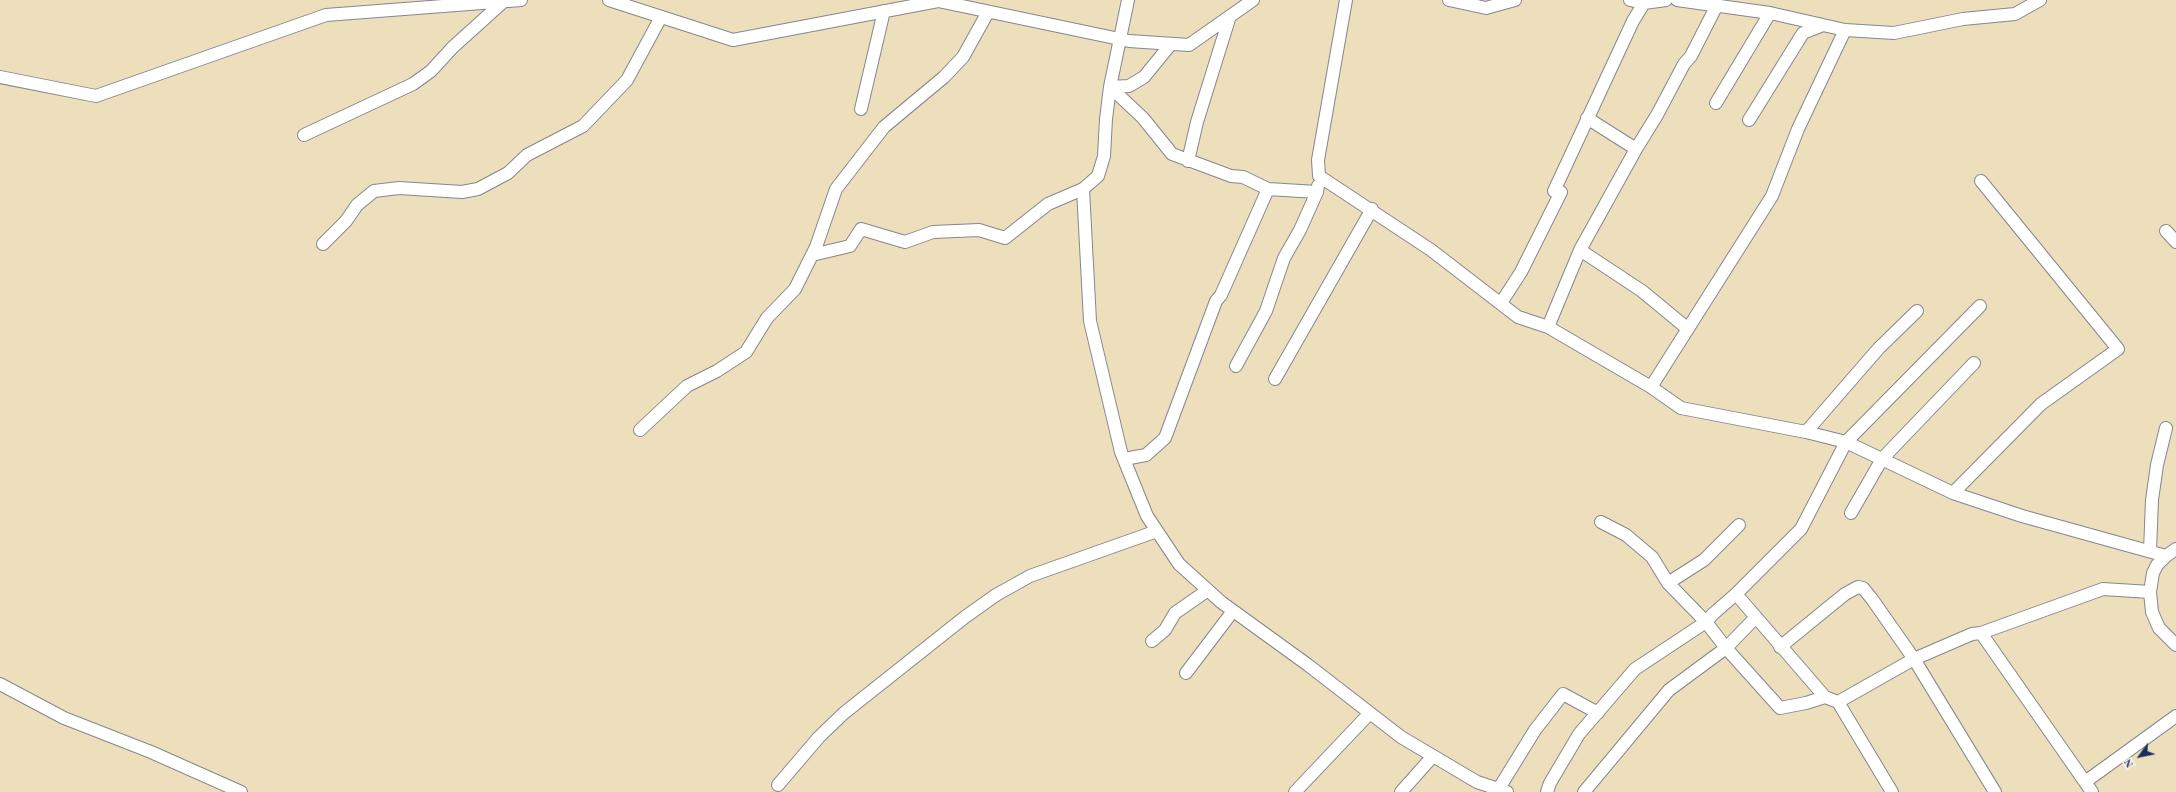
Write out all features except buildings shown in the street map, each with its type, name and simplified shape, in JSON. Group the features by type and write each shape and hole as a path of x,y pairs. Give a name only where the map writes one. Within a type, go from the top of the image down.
{"street":[{"path":"401,0 414,8"},
{"path":"0,77 96,96 326,15 521,0"},
{"path":"609,0 733,40 884,11 916,2 938,1 1120,39 1189,45 1253,0"},
{"path":"812,255 850,246 861,229 905,242 933,232 979,230 1005,238 1048,204 1083,189 1098,176 1104,156 1110,86 1128,0"},
{"path":"1236,366 1266,311 1284,258 1317,192 1319,176 1318,160 1346,0"},
{"path":"1449,0 1486,8 1515,0"},
{"path":"1630,0 1644,4 1666,0"},
{"path":"1677,0 1717,5 1748,6 1770,14 1845,30 1894,33 1963,19 2014,14 2040,0"},
{"path":"304,135 413,84 431,71 453,47 504,1"},
{"path":"1501,303 1520,272 1558,192 1587,118 1633,21 1644,4"},
{"path":"1548,327 1580,250 1657,115 1684,64 1691,56 1717,5"},
{"path":"861,109 884,11"},
{"path":"640,430 687,386 716,371 746,352 767,318 795,289 812,255 836,189 884,127 944,77 963,57 988,12"},
{"path":"1716,103 1770,14"},
{"path":"1188,161 1197,122 1230,16"},
{"path":"322,244 346,221 357,206 374,191 399,188 462,192 478,189 508,173 527,156 583,126 627,80 661,17"},
{"path":"1749,120 1803,33 1823,25"},
{"path":"1652,388 1772,196 1798,128 1845,30"},
{"path":"1110,86 1129,86 1144,77 1171,44"},
{"path":"1110,86 1143,118 1172,154 1231,176 1242,177 1268,188 1317,192"},
{"path":"1587,118 1636,150"},
{"path":"1319,176 1372,209 1431,250 1518,317 1548,327 1652,388 1681,408 1806,432 1846,442 1953,494 2022,516 2150,551 2171,552"},
{"path":"1953,494 2041,404 2118,349 1981,181"},
{"path":"1124,459 1146,455 1165,438 1216,301 1221,295 1268,188"},
{"path":"1083,189 1090,321 1124,459 1147,516 1179,564 1233,611 1308,665 1401,738 1477,782 1503,791 1535,730 1563,694 1598,713"},
{"path":"1275,379 1372,209"},
{"path":"2166,232 2176,242"},
{"path":"1580,250 1642,291 1688,329"},
{"path":"1547,792 1550,783 1579,734 1635,669 1706,622 1801,529 1846,442 1980,306"},
{"path":"1806,432 1879,348 1918,311"},
{"path":"1851,513 1882,460 1974,363"},
{"path":"2150,551 2152,500 2157,466 2166,428"},
{"path":"1601,522 1626,536 1652,557 1668,583 1706,622 1726,648 1780,708 1806,703 1825,697"},
{"path":"1668,583 1704,560 1739,525"},
{"path":"778,785 819,737 844,713 965,617 996,595 1030,576 1157,532"},
{"path":"2171,552 2152,573 2150,592 2152,612 2159,628 2176,645"},
{"path":"1780,647 1813,619 1858,587 1863,588 1872,598 1914,658 1995,792"},
{"path":"1838,702 1914,658 1972,634 1981,633 2103,589 2150,592"},
{"path":"1152,641 1165,630 1176,614 1208,590"},
{"path":"1736,594 1780,647 1825,697 1838,702 1892,792"},
{"path":"1186,673 1233,611"},
{"path":"1584,792 1669,690 1726,648 1756,617"},
{"path":"1981,633 2088,787 2176,716"},
{"path":"0,684 64,718 151,752 241,792"},
{"path":"1295,792 1369,714"},
{"path":"1401,792 1433,756"}]}
